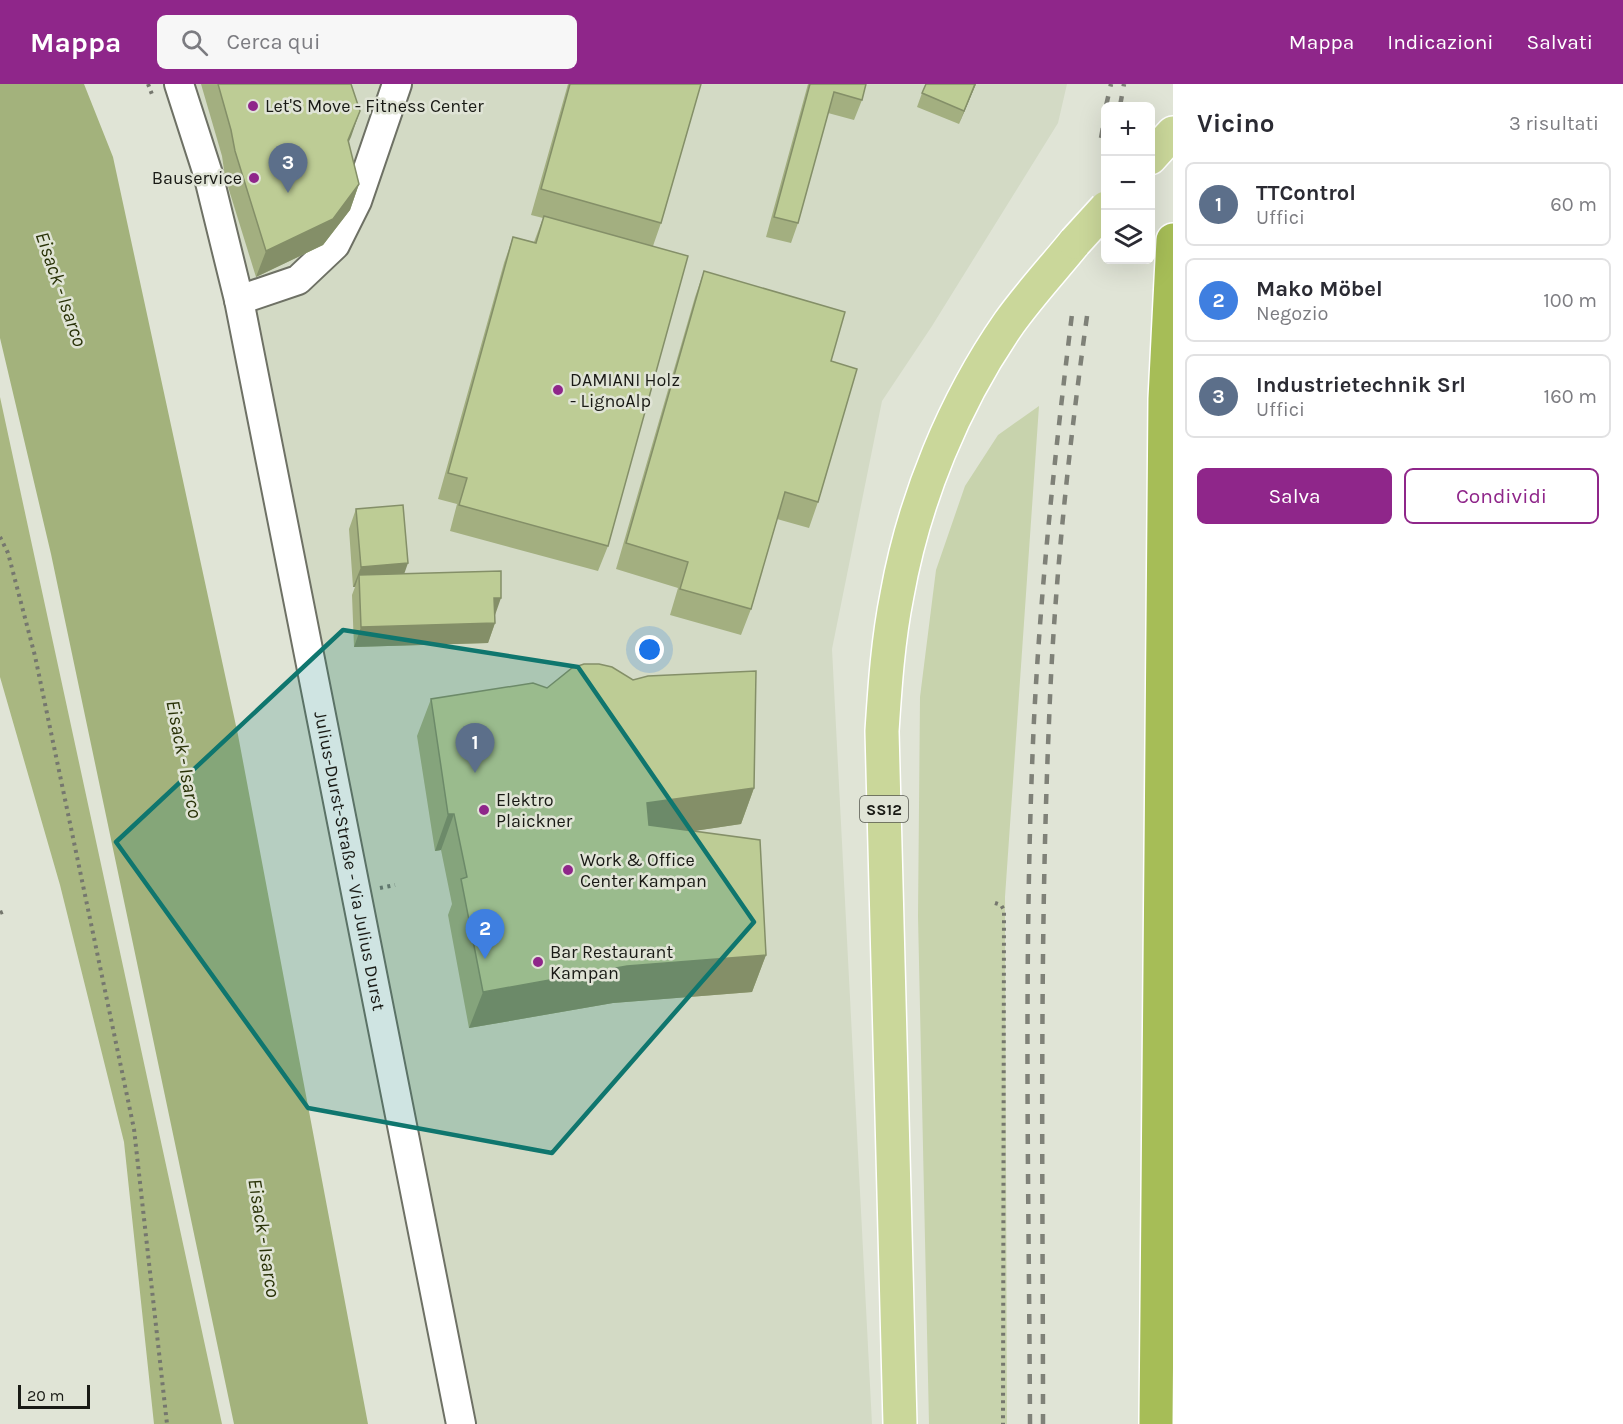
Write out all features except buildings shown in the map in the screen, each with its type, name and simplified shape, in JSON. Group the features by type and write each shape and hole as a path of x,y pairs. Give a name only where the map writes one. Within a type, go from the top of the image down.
{"highway":[{"path":"1156,1424 1165,399 1173,240"}],"main road":[{"path":"1152,156 1173,133"},
{"name":"SS12","path":"900,1424 882,731 888,655 897,593 915,523 938,454 970,387 1010,322 1104,210"}],"street":[{"name":"Julius-Durst-Straße - Via Julius Durst","path":"179,84 208,174 239,300 461,1424"},
{"path":"239,300 298,280 335,245 357,201 397,84"}],"path":[{"path":"148,84 157,107"},
{"path":"0,537 8,553 35,656 134,1129 167,1424"},
{"path":"995,903 1004,910 1003,1424"}],"highlighted area":[{"path":"343,630 578,667 754,922 552,1153 308,1108 116,842"}],"shaded area":[{"path":"179,84 1067,84 1058,123 932,326 882,401 832,649 872,1424 461,1424 279,502"},
{"path":"0,397 222,1424 154,1424 124,1142 60,885 0,677"},
{"path":"1039,406 1005,897 1007,1424 929,1424 918,916 920,697 936,570 965,486 998,435"}],"water":[{"name":"Eisack - Isarco","path":"0,84 84,84 113,157 238,735 368,1424 234,1424 51,554 0,338"}],"railway":[{"path":"1107,102 1111,84"},
{"path":"1121,102 1124,84"},
{"path":"1030,1424 1028,984 1034,720 1050,513 1073,306"},
{"path":"1043,1424 1043,985 1049,722 1063,515 1088,309"}],"place":[{"name":"Let'S Move - Fitness Center","path":"253,106"},
{"name":"Bauservice","path":"254,178"},
{"name":"Industrietechnik Srl","path":"288,193"},
{"name":"DAMIANI Holz - LignoAlp","path":"558,390"},
{"name":"TTControl","path":"475,773"},
{"name":"Elektro Plaickner","path":"484,810"},
{"name":"Work & Office Center Kampan","path":"568,870"},
{"name":"Mako Möbel","path":"485,959"},
{"name":"Bar Restaurant Kampan","path":"538,962"}]}
